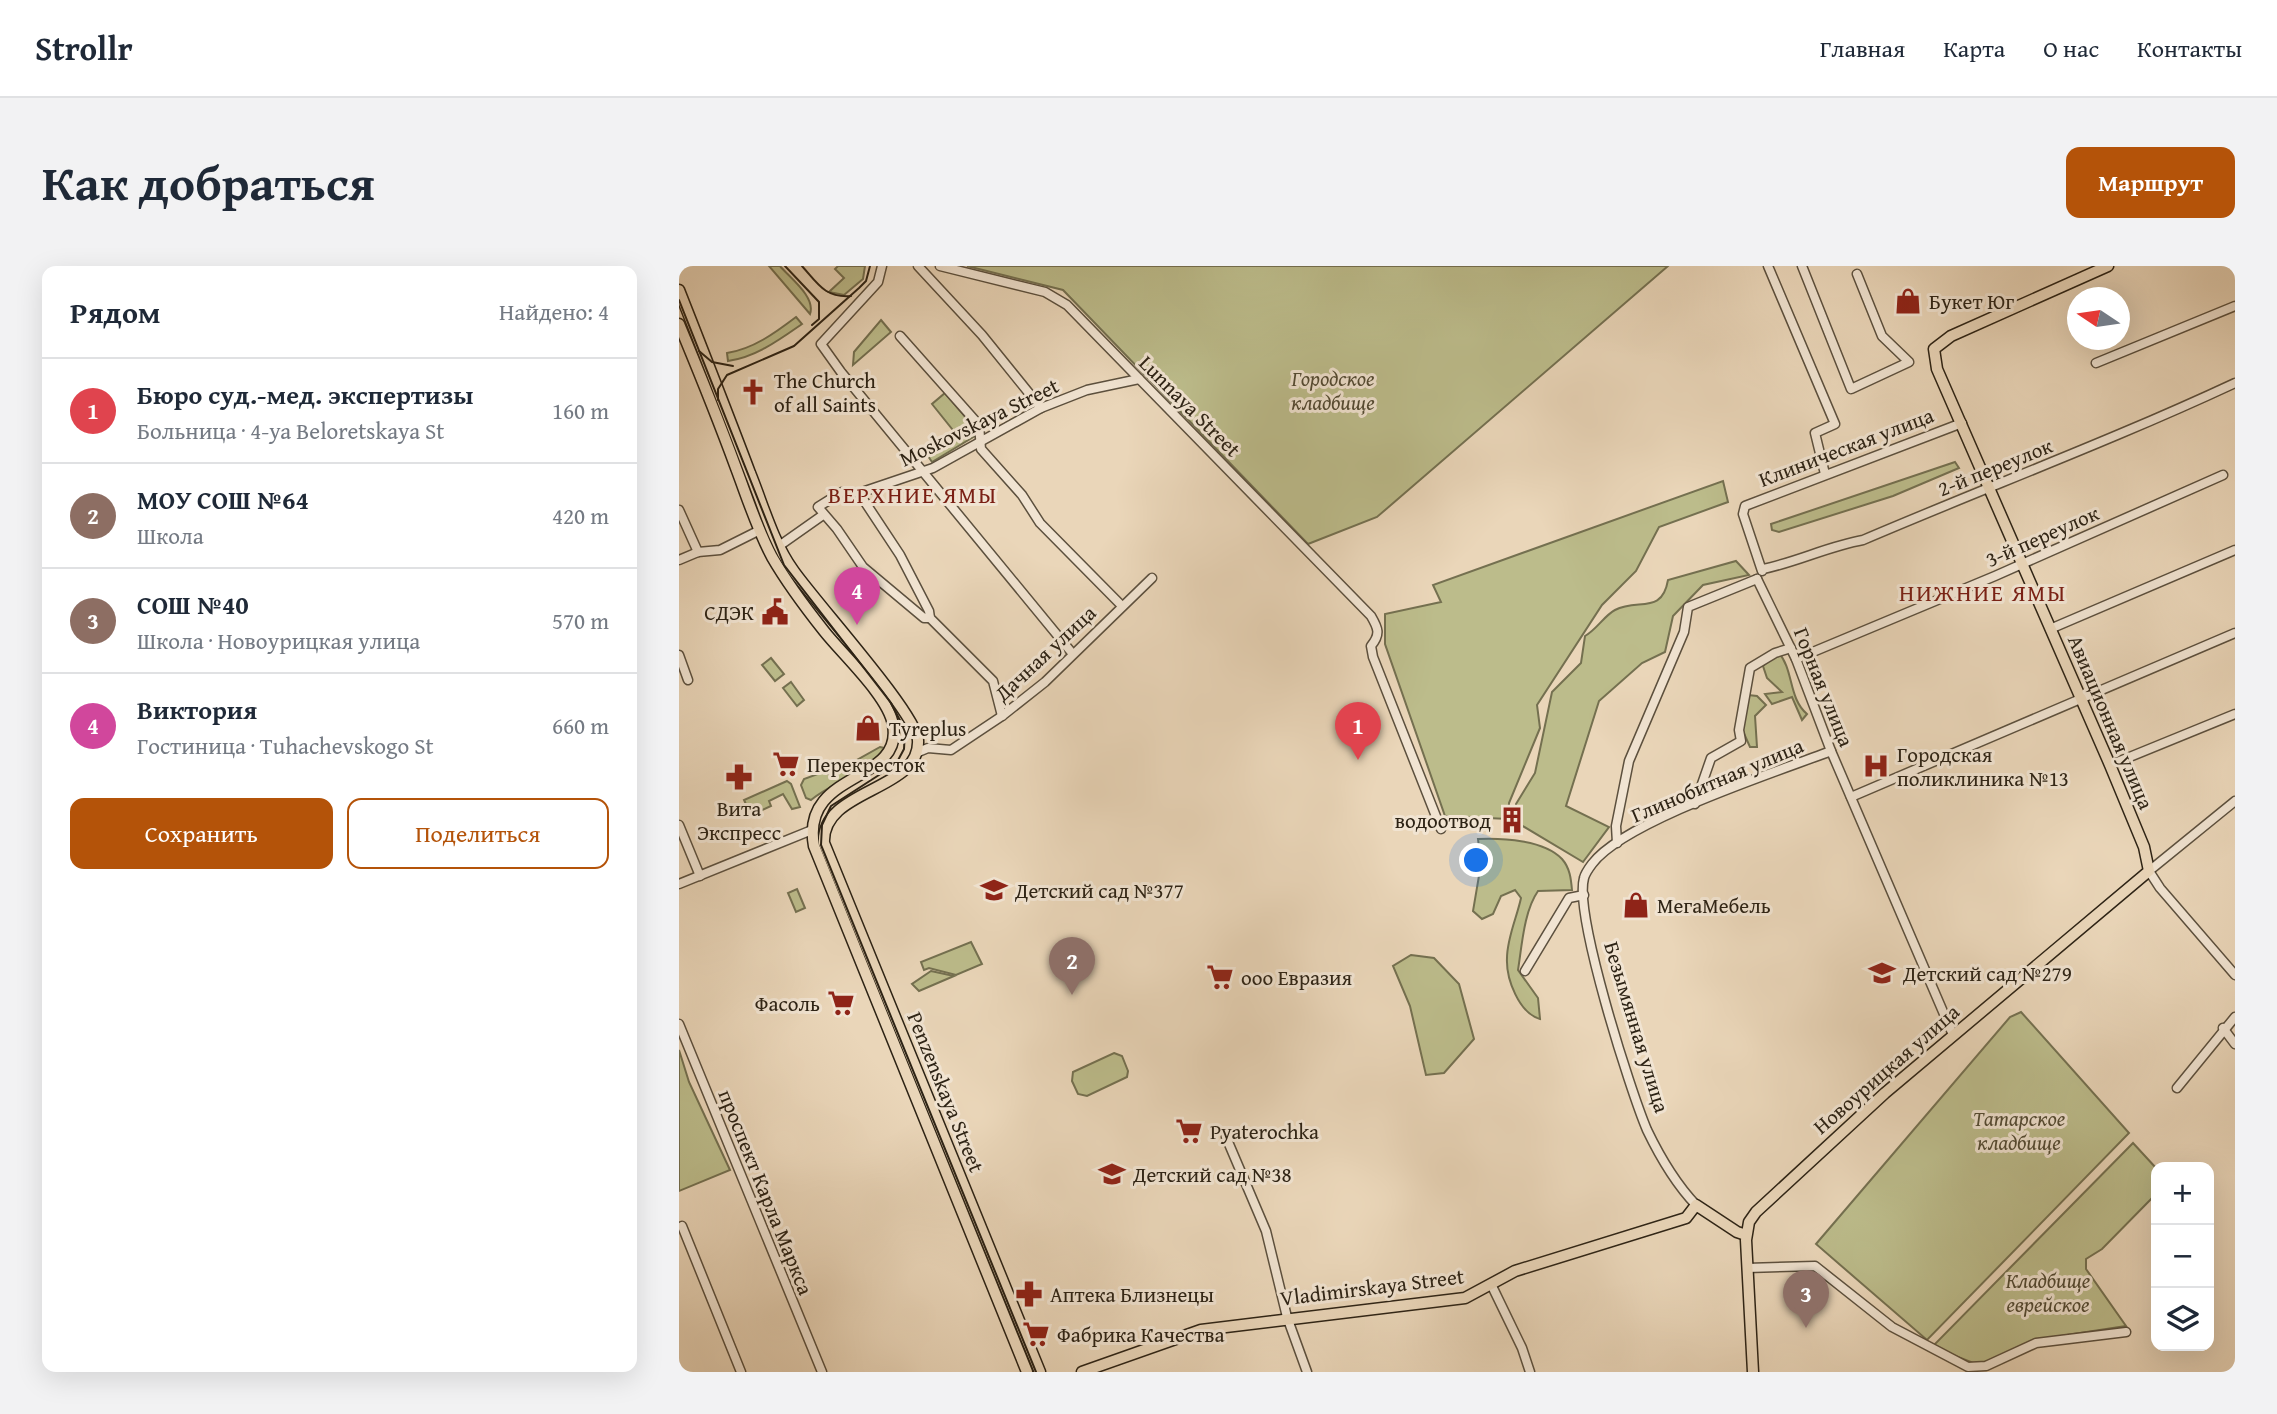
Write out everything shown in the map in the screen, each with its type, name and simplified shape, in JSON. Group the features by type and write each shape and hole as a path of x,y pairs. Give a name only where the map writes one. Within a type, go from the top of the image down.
{"main road":[{"name":"Авиационная улица","path":"2108,266 1988,319 1939,343 1934,349 1937,369 2110,765 2144,847 2149,871"},
{"path":"679,290 779,546 792,570 907,715 917,736 916,753 904,770 839,809 826,825 812,827"},
{"path":"679,324 760,530 789,584 880,699 894,727 892,746 886,755 879,763 828,793 812,827"},
{"name":"Penzenskaya Street","path":"826,825 825,847 1040,1372"},
{"name":"Penzenskaya Street","path":"812,827 814,846 1027,1372"},
{"name":"Новоурицкая улица","path":"1753,1372 1747,1235 1756,1212 1771,1195 1953,1035 2149,871"},
{"name":"Безымянная улица","path":"1696,1205 1737,1233 1747,1235"},
{"name":"Vladimirskaya Street","path":"1082,1372 1201,1330 1287,1317 1465,1298 1515,1271 1686,1218 1696,1205"}],"street":[{"path":"881,266 878,282 821,344 1072,653"},
{"path":"918,266 982,335 1041,408"},
{"name":"Lunnaya Street","path":"940,266 1045,292 1067,305 1371,616 1378,629 1378,637 1371,646 1373,657 1441,829"},
{"path":"1768,266 1835,424 1815,433 1825,474"},
{"path":"1802,266 1851,388 1909,362 1882,336 1857,274"},
{"path":"2096,363 2235,306"},
{"path":"900,336 979,425 981,449 1023,495 1040,523 1122,606"},
{"name":"Moskovskaya Street","path":"779,546 823,515 818,507 842,492 859,493 925,472 1041,408 1087,390 1139,379"},
{"name":"2-й переулок","path":"1763,569 1811,556 1842,543 1863,540 1988,487 2119,437 2235,383"},
{"name":"Клиническая улица","path":"1763,569 1743,514 1745,506 1962,423"},
{"name":"3-й переулок","path":"1796,659 2223,475"},
{"path":"859,493 900,555 929,611 930,618 993,681 1002,716"},
{"path":"679,510 698,552"},
{"path":"823,515 837,528 863,567 881,585 924,618 930,618"},
{"path":"679,560 698,552 720,550 760,530"},
{"path":"2050,629 2235,550"},
{"path":"1617,843 1616,825 1629,761 1684,632 1688,607 1758,579 1763,569"},
{"name":"Дачная улица","path":"916,753 928,748 951,750 1002,716 1045,682 1152,578"},
{"name":"Горная улица","path":"1758,579 1796,659 1831,751 1953,1035"},
{"path":"1851,797 2235,633"},
{"path":"1695,804 1711,758 1741,741 1739,730 1751,668 1775,653 1791,648"},
{"path":"679,655 688,680"},
{"path":"2110,765 2235,714"},
{"name":"Глинобитная улица","path":"1617,843 1646,825 1831,751"},
{"name":"Новоурицкая улица","path":"2149,871 2235,802"},
{"path":"679,825 700,876"},
{"path":"679,884 812,827"},
{"name":"Безымянная улица","path":"1617,843 1591,865 1584,878 1587,928 1628,1077 1647,1130 1678,1186 1696,1205"},
{"name":"Авиационная улица","path":"2149,871 2160,888 2235,975"},
{"path":"1525,971 1569,898 1584,895"},
{"path":"2176,1088 2223,1028 2235,1017"},
{"name":"проспект Карла Маркса","path":"679,1024 822,1372"},
{"path":"2223,1028 2235,1044"},
{"path":"1226,1137 1266,1231 1287,1317 1307,1372"},
{"path":"682,1226 741,1372"},
{"path":"1747,1268 1815,1266 1892,1327 1968,1367 1986,1366 2036,1343 2126,1332"},
{"path":"1491,1284 1522,1348 1530,1372"}],"green space":[{"path":"769,266 780,266 801,288 809,301 810,314"},
{"path":"838,266 865,266 863,279 844,295 829,292 844,278 835,269"},
{"name":"Городское кладбище","path":"967,266 1668,266 1377,517 1308,544 1063,290"},
{"path":"796,317 802,324 776,342 748,356 728,361 727,353 755,344"},
{"path":"881,320 891,332 853,365 854,352"},
{"path":"945,393 973,426 975,436 932,462 926,453 956,434 932,404"},
{"path":"1955,462 1959,468 1893,496 1779,532 1772,530 1771,524"},
{"path":"1723,481 1728,502 1659,527 1636,571 1602,605 1537,705 1540,728 1509,803 1508,819 1445,816 1385,644 1385,614 1441,602 1433,585"},
{"path":"1736,561 1749,575 1703,585 1673,616 1665,652 1642,663 1599,701 1566,806 1609,827 1583,862 1516,822 1516,804 1535,773 1552,692 1581,663 1585,636 1615,610 1655,602 1665,591 1668,580"},
{"path":"1778,652 1787,667 1797,700 1807,714 1802,720 1792,697 1772,704 1765,694 1782,692 1767,678 1763,666"},
{"path":"771,658 784,674 775,681 762,665"},
{"path":"791,682 804,700 797,706 783,688"},
{"path":"1748,695 1757,696 1766,705 1755,716 1757,747 1750,747 1742,729"},
{"path":"880,747 884,748 869,764 811,800 806,798 801,785 804,779 823,772 830,775"},
{"path":"787,781 791,784 800,807 792,809 783,794 769,801 771,806 751,815 744,800"},
{"path":"1478,839 1511,840 1545,848 1565,862 1571,878 1572,890 1538,891 1524,929 1518,970 1538,998 1540,1019 1520,1003 1511,985 1507,966 1509,943 1521,898 1515,890 1501,896 1493,914 1482,919 1473,911 1481,864"},
{"path":"797,889 805,908 796,912 788,893"},
{"path":"971,942 982,964 956,975 929,968 924,970 921,962"},
{"path":"1411,955 1434,958 1459,984 1474,1039 1444,1073 1426,1075 1410,1006 1393,966"},
{"path":"931,971 954,976 919,991 912,984"},
{"name":"Татарское кладбище","path":"2021,1012 2129,1133 1927,1340 1816,1244 2010,1017"},
{"path":"679,1050 689,1082 730,1170 679,1191"},
{"path":"1114,1053 1122,1056 1128,1071 1127,1077 1087,1096 1078,1094 1072,1081 1073,1072"},
{"name":"Кладбище еврейское","path":"2133,1143 2151,1163 2151,1199 2102,1249 2086,1259 2086,1269 2126,1326 2034,1340 1996,1359 1976,1364 1932,1347"}],"tram line":[{"path":"785,266 819,302 819,319 812,325"},
{"path":"802,266 828,292 851,296"},
{"path":"718,400 718,389 727,375 794,346 866,281 870,266"},
{"path":"679,300 784,565 891,703 905,730 904,749 896,764 831,806 822,825 821,845 1036,1372"},
{"path":"699,351 712,362 733,366"}],"place":[{"name":"Букет Юг","path":"1908,301"},
{"name":"The Church of all Saints","path":"753,392"},
{"name":"СДЭК","path":"775,612"},
{"name":"Виктория","path":"857,625"},
{"name":"Tyreplus","path":"868,728"},
{"name":"Бюро суд.-мед. экспертизы","path":"1358,760"},
{"name":"Перекресток","path":"786,764"},
{"name":"Городская поликлиника №13","path":"1876,766"},
{"name":"Вита Экспресс","path":"739,777"},
{"name":"водоотвод","path":"1512,820"},
{"name":"Детский сад №377","path":"994,890"},
{"name":"МегаМебель","path":"1636,905"},
{"name":"Детский сад №279","path":"1882,973"},
{"name":"ооо Евразия","path":"1220,977"},
{"name":"МОУ СОШ №64","path":"1072,995"},
{"name":"Фасоль","path":"841,1003"},
{"name":"Pyaterochka","path":"1189,1131"},
{"name":"Детский сад №38","path":"1112,1174"},
{"name":"Аптека Близнецы","path":"1029,1294"},
{"name":"СОШ №40","path":"1806,1328"},
{"name":"Фабрика Качества","path":"1036,1334"}],"district":[{"name":"ВЕРХНИЕ ЯМЫ","path":"913,494"},
{"name":"НИЖНИЕ ЯМЫ","path":"1983,592"}]}
